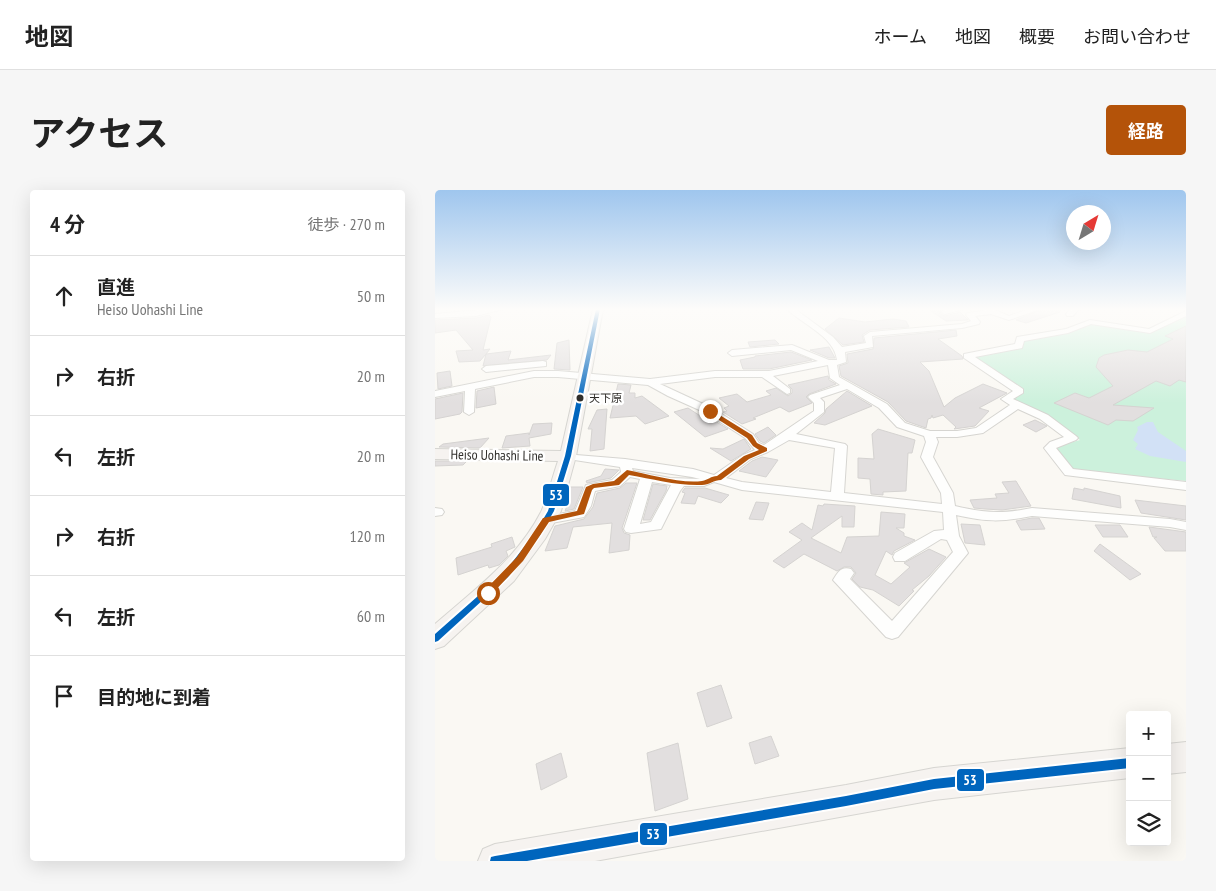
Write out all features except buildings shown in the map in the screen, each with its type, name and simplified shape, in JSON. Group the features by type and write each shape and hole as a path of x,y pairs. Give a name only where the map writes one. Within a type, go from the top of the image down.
{"main road":[{"path":"435,639 506,575 520,559 546,520 568,456 592,340"},
{"name":"Heiso Uohashi Line","path":"435,454 568,456"},
{"path":"1171,759 1186,757"},
{"path":"495,861 846,801 934,784 1126,763"}],"street":[{"path":"435,394 543,373 650,382 715,374 764,374 842,362 840,350 831,340"},
{"path":"840,350 870,345 869,340"},
{"path":"1019,340 1019,346 967,356 1020,391 1006,399 1044,417 1072,438 1054,444 1050,448 1069,472 1186,486"},
{"path":"732,353 792,347 829,363 835,378 883,406 901,426 929,434 957,434 979,431 1017,405"},
{"path":"486,369 544,364 543,373"},
{"path":"764,374 787,391"},
{"path":"650,382 671,394 710,411 749,436 755,445 764,450"},
{"path":"626,468 647,477 705,483 716,478 747,457 764,450 787,436 819,412 819,402 813,397 847,386"},
{"path":"469,412 470,388"},
{"path":"846,573 841,580 892,632 961,553 952,536 947,493 927,457 932,442 929,434"},
{"path":"787,436 841,446 837,498"},
{"path":"568,456 626,468 716,478 742,486 950,510 984,517 1012,516 1032,512 1170,523 1186,526"},
{"path":"546,520 579,514 588,488 594,485 616,483 626,468"},
{"path":"647,477 631,529 657,526 674,489 681,482"},
{"path":"900,556 939,534 952,536"}],"green space":[{"path":"1186,340 1186,481 1080,471 1072,468 1056,449 1059,446 1080,440 1045,415 1012,400 1022,391 971,356 1023,347 1024,341"}],"water":[{"path":"1147,422 1153,422 1158,432 1186,451 1186,462 1150,456 1135,449 1138,444 1133,440 1138,430 1137,427"}],"transit line":[{"name":"53","path":"435,639 506,575 538,534 551,511 568,456 592,340"},
{"name":"53","path":"495,861 846,801 934,784 1126,763"}],"place":[{"name":"天下原","path":"580,398"}],"route":[{"path":"488,593 520,559 546,520 576,515 581,512 588,488 616,483 627,472 681,482 705,483 714,477 718,478 747,457 764,450 755,445 749,436 710,411"}]}
